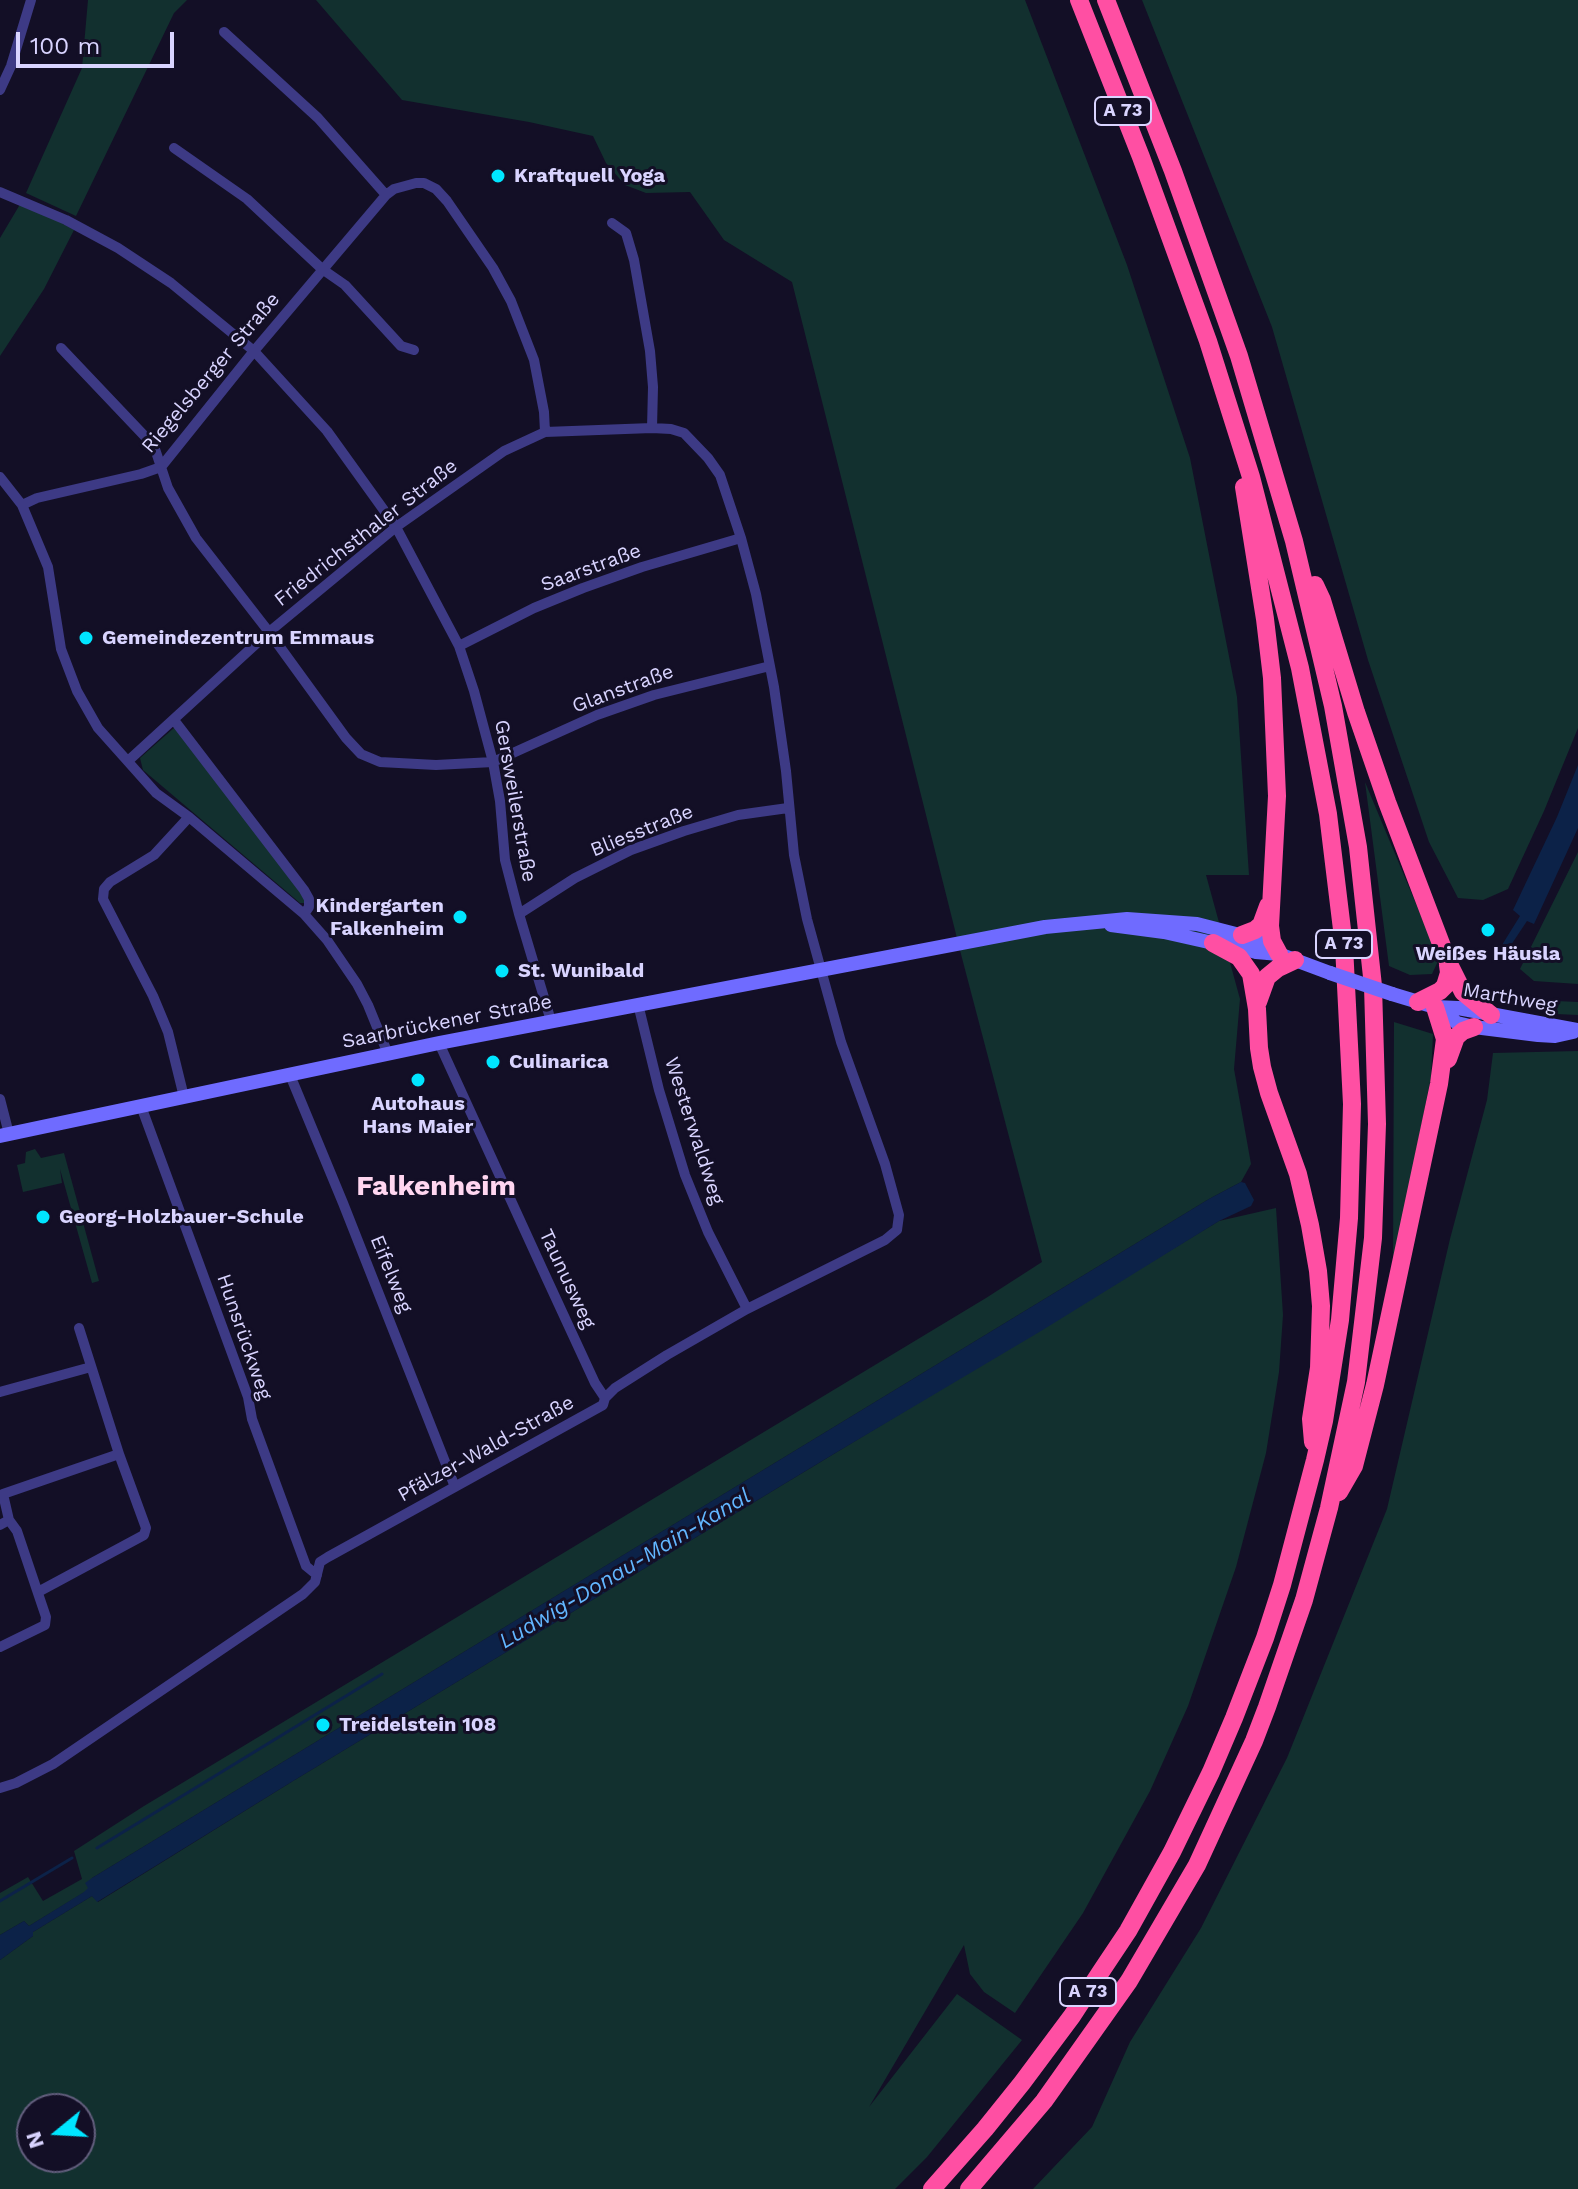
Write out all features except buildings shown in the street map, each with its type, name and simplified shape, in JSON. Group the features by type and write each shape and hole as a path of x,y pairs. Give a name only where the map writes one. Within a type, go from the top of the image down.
{"highway":[{"name":"A 73","path":"932,2189 1004,2107 1072,2016 1128,1931 1172,1852 1211,1772 1255,1665 1291,1557 1324,1421 1340,1320 1348,1228 1352,1128 1348,989 1328,814 1306,696 1274,561 1239,437 1171,236 1079,0"},
{"name":"A 73","path":"969,2189 1044,2101 1112,2007 1155,1938 1197,1865 1267,1707 1304,1600 1329,1508 1351,1407 1367,1295 1376,1166 1376,1054 1368,929 1348,786 1321,649 1294,541 1221,302 1106,0"},
{"path":"1239,437 1272,678 1277,796 1270,934 1287,957"},
{"name":"A 73","path":"1294,541 1322,600 1387,802 1448,962 1463,992 1496,1021"},
{"path":"1242,935 1261,925 1271,896"},
{"name":"A 73","path":"1213,943 1239,957 1253,981 1262,1067 1298,1174 1310,1225 1318,1271 1320,1349 1311,1419 1315,1460"},
{"name":"A 73","path":"1257,1009 1267,977 1287,957"},
{"path":"1329,1508 1354,1466 1375,1385 1439,1084 1445,1039 1426,1004 1445,986 1448,962"},
{"path":"1439,1084 1454,1041 1459,1034 1474,1027"}],"main road":[{"name":"Saarbrückener Straße","path":"4,1135 439,1043 1032,929 1127,919 1161,920 1207,926 1242,935 1259,940 1287,957"},
{"name":"Saarbrückener Straße","path":"1093,922 1225,943 1287,957"},
{"name":"Marthweg","path":"1287,957 1426,1004 1458,1008 1555,1036 1578,1031"},
{"name":"Marthweg","path":"1426,1004 1457,1023 1474,1027 1496,1021"}],"street":[{"path":"0,90 11,66 31,0"},
{"path":"224,32 318,118 386,195 394,189 424,183 436,189 447,201 493,268 511,301 529,346 539,383 545,432"},
{"path":"174,148 247,199 322,269 345,285 401,346 414,350"},
{"name":"Gersweilerstraße","path":"0,192 66,220 118,248 171,283 254,351 327,431 396,527 459,646 474,691 493,762 505,860 551,1021"},
{"name":"Riegelsberger Straße","path":"22,505 37,498 161,467 386,195"},
{"path":"612,223 626,233 639,284 650,351 652,428"},
{"path":"61,348 154,446 168,488 196,538 361,754 380,762 436,765 493,762"},
{"name":"Friedrichsthaler Straße","path":"128,761 269,632 396,527 504,451 545,432 671,429 684,433 708,458 725,487 741,538 770,666 801,892 820,970"},
{"path":"0,477 22,505 48,567 61,649 77,691 98,728 156,793 304,914 327,940 357,984 388,1054"},
{"name":"Saarstraße","path":"459,646 534,608 583,588 741,538"},
{"name":"Glanstraße","path":"493,762 597,715 654,695 770,666"},
{"path":"174,720 304,890 309,907 304,914"},
{"name":"Bliesstraße","path":"519,914 575,878 631,850 738,815 788,808"},
{"path":"184,1097 168,1032 103,899 104,889 110,882 154,855 189,817"},
{"name":"Pfälzer-Wald-Straße","path":"0,1788 53,1764 303,1594 315,1582 320,1562 328,1557 603,1405 605,1398 615,1388 747,1309 885,1240 897,1230 897,1203 841,1042 820,970"},
{"name":"Westerwaldweg","path":"638,1004 659,1090 685,1175 708,1232 747,1309"},
{"name":"Taunusweg","path":"439,1043 595,1383 605,1398"},
{"name":"Eifelweg","path":"290,1075 455,1487"},
{"path":"0,1099 4,1135"},
{"name":"Hunsrückweg","path":"141,1106 306,1566 317,1575"},
{"path":"38,1592 144,1535 146,1528 79,1328"},
{"path":"0,1392 91,1367"},
{"path":"0,1647 45,1625 46,1617 17,1531 4,1523 2,1488 119,1454"}],"green space":[{"path":"88,0 187,0 174,13 76,216 26,193 82,68"},
{"path":"316,0 1025,0 1127,265 1190,458 1237,697 1249,875 1206,875 1240,999 1234,1069 1251,1164 1241,1182 92,1878 88,1890 29,1926 24,1921 0,1935 0,1893 28,1877 43,1901 82,1879 74,1851 144,1806 1042,1262 792,282 724,240 690,192 646,193 625,185 606,163 593,136 402,100"},
{"path":"1142,0 1578,0 1578,728 1508,889 1483,900 1458,898 1429,842 1368,660 1272,327"},
{"path":"22,201 74,230 44,289 0,356 0,238"},
{"path":"175,727 306,898 305,903 300,903 143,770 140,758"},
{"path":"1365,782 1439,959 1432,974 1410,975 1389,966"},
{"path":"1578,852 1578,984 1534,981 1520,969"},
{"path":"1556,1001 1578,1002 1578,1015 1556,1014"},
{"path":"1394,1022 1433,1034 1431,1077 1393,1266"},
{"path":"1578,1051 1578,2189 1033,2189 1092,2127 1130,2042 1201,1928 1287,1758 1387,1509 1450,1239 1487,1100 1493,1053"},
{"path":"35,1149 41,1158 64,1153 99,1281 92,1283 60,1169 62,1183 23,1192 17,1165 25,1163 26,1152"},
{"path":"1276,1208 1283,1315 1279,1372 1266,1453 1236,1567 1188,1706 1150,1791 1083,1913 1015,2013 984,1992 970,1974 964,1945 869,2107 957,1994 1022,2040 927,2157 895,2189 0,2189 0,1960 33,1936 33,1932 92,1896 98,1902 1219,1221"}],"water":[{"path":"1578,765 1578,828 1534,924 1527,921 1503,957 1497,953 1520,916 1513,910"},
{"name":"Ludwig-Donau-Main-Kanal","path":"1241,1182 1245,1183 1254,1200 1251,1206 1219,1221 97,1902 92,1896 33,1932 33,1936 0,1960 0,1935 24,1921 29,1926 84,1892 88,1888 85,1883 92,1878"}],"waterway":[{"path":"97,1848 382,1674"},
{"path":"0,1901 72,1858"}],"place":[{"name":"Kraftquell Yoga","path":"498,176"},
{"name":"Gemeindezentrum Emmaus","path":"86,638"},
{"name":"Kindergarten Falkenheim","path":"460,917"},
{"name":"Weißes Häusla","path":"1488,930"},
{"name":"St. Wunibald","path":"502,971"},
{"name":"Culinarica","path":"493,1062"},
{"name":"Autohaus Hans Maier","path":"418,1080"},
{"name":"Georg-Holzbauer-Schule","path":"43,1217"},
{"name":"Treidelstein 108","path":"323,1725"}],"district":[{"name":"Falkenheim","path":"436,1187"}]}
